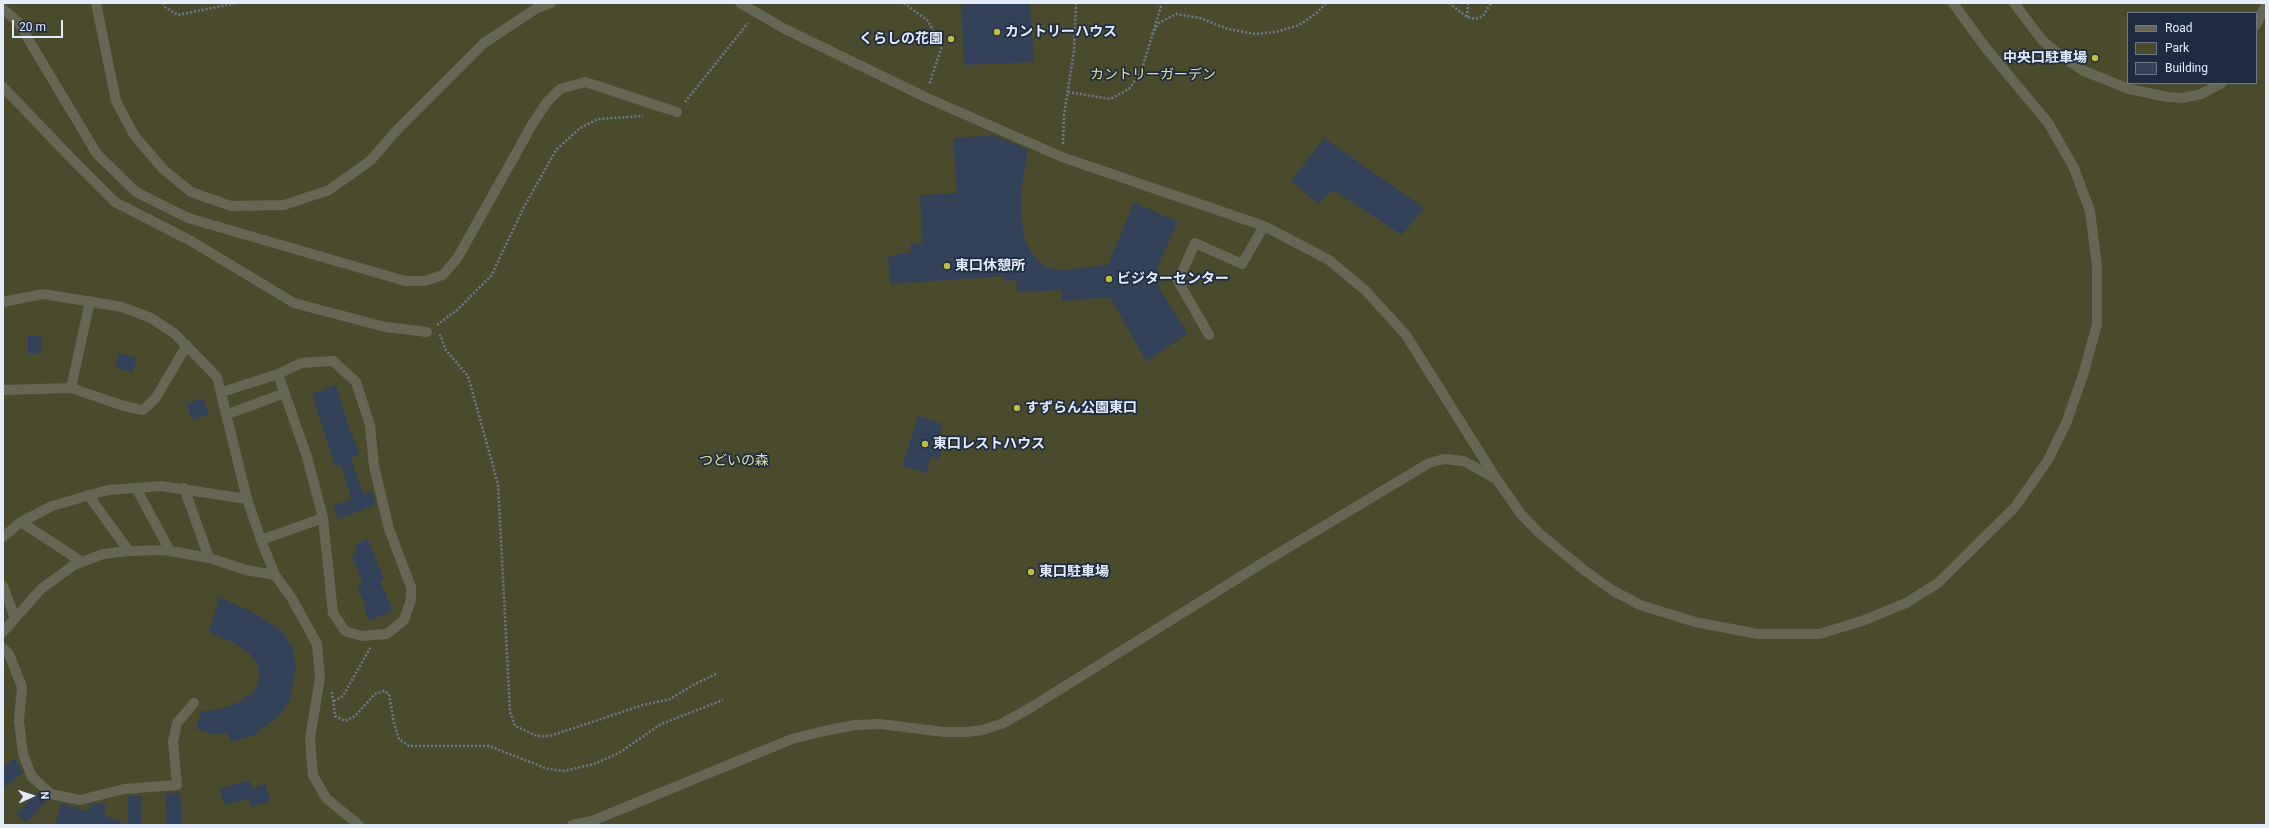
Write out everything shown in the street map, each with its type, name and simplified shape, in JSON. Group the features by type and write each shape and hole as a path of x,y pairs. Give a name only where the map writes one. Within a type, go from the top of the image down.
{"street":[{"path":"96,3 116,100 134,135 163,169 191,192 231,206 284,206 329,190 370,161 398,129 484,44 537,8 551,3"},
{"path":"740,3 783,28 925,98 1062,157 1264,226 1329,260 1366,290 1406,336 1497,480 1521,514 1539,533 1612,590 1640,604 1695,622 1758,634 1819,634 1862,621 1906,603 1938,583 2014,506 2048,460 2067,421 2084,372 2097,324 2097,266 2090,211 2074,168 2049,124 1984,47 1953,3"},
{"path":"2014,3 2042,40 2061,56 2084,70 2128,89 2167,97 2183,98 2201,94 2220,84"},
{"path":"2257,23 2266,4"},
{"path":"3,9 18,22 97,154 136,192 188,218 406,281 424,281 443,275 458,257 533,123 547,102 560,89 584,82 677,112"},
{"path":"3,87 115,202 205,248 294,302 385,327 427,332"},
{"path":"1209,335 1178,281 1195,243 1242,264 1264,226"},
{"path":"3,302 43,294 122,307 150,318 175,334 217,378 228,414 247,499 261,540 275,575 317,644 320,677 310,739 314,775 326,798 358,825"},
{"path":"71,388 90,301"},
{"path":"3,390 71,388 124,406 144,410 155,399 187,345"},
{"path":"222,392 278,374 301,363 333,362 356,382 370,425 374,466 389,529 411,587 411,600 404,620 387,634 362,636 345,631 333,614 323,518 307,457 278,374"},
{"path":"228,414 285,393"},
{"path":"572,825 592,821 792,739 855,725 880,724 944,732 983,730 995,726 1025,712 1264,562 1429,463 1444,459 1464,461 1497,480"},
{"path":"3,536 21,522 52,506 108,490 161,486 184,488 247,499"},
{"path":"136,488 170,551"},
{"path":"184,488 209,558"},
{"path":"88,495 129,551"},
{"path":"261,540 323,518"},
{"path":"21,522 82,562"},
{"path":"3,632 41,589 74,565 103,554 129,551 170,551 209,558 246,570 275,575"},
{"path":"3,586 14,618"},
{"path":"3,648 9,654 22,687 19,721 23,754 32,778 51,794 80,800 124,789 177,785 173,742 177,724 194,704"}],"path":[{"path":"163,3 165,7 178,15 236,3"},
{"path":"904,3 928,21 942,46 925,98"},
{"path":"1062,157 1064,116 1074,50 1076,3"},
{"path":"1068,92 1110,99 1130,89 1141,72 1162,3"},
{"path":"1152,34 1159,23 1176,14 1200,18 1228,29 1255,34 1276,32 1299,25 1317,13 1326,3"},
{"path":"1449,3 1467,18 1475,19 1484,16 1491,3"},
{"path":"1467,18 1468,3"},
{"path":"677,112 757,12"},
{"path":"427,332 457,310 491,276 524,207 556,150 580,128 598,119 650,115"},
{"path":"427,332 441,336 445,349 468,376 498,484 510,712 515,726 536,736 550,736 643,706 670,699 718,673"},
{"path":"334,701 343,696 376,634"},
{"path":"332,688 335,716 344,721 355,716 375,694 384,691 389,694 394,723 399,739 409,746 488,746 548,769 564,771 594,764 619,753 661,724 723,700"}],"green space":[{"path":"3,3 2266,3 2266,825 3,825"}],"building":[{"name":"カントリーハウス","path":"961,3 1030,3 1034,62 964,65"},
{"path":"992,135 1028,149 1022,187 1021,213 1025,240 1031,252 1045,267 1061,270 1108,265 1134,202 1178,222 1158,265 1159,288 1188,334 1146,361 1110,297 1062,301 1061,290 1017,292 1016,280 1004,281 1005,276 890,284 888,256 911,252 910,244 922,243 920,195 957,193 953,138"},
{"path":"1324,138 1424,208 1402,235 1333,190 1318,204 1291,181"},
{"path":"28,336 41,336 42,353 28,353"},
{"path":"119,353 137,358 133,372 115,367"},
{"path":"336,385 348,424 360,454 351,458 363,494 372,491 376,505 338,519 333,506 351,499 341,465 335,467 312,394"},
{"path":"203,398 209,414 192,420 186,404"},
{"name":"東口レストハウス","path":"918,416 943,424 938,442 943,445 939,459 931,457 926,473 902,466"},
{"path":"368,539 384,579 380,581 393,611 369,621 364,608 366,607 357,586 363,583 351,554 357,552 355,545"},
{"path":"219,597 251,611 282,631 292,647 296,665 290,700 280,715 254,735 231,742 228,733 213,734 196,729 201,711 216,710 239,702 253,692 258,684 258,664 248,652 236,644 209,632"},
{"path":"15,758 23,773 3,788 3,767"},
{"path":"250,780 251,788 266,784 270,801 251,807 249,799 224,805 220,788"},
{"path":"37,792 46,801 26,823 16,814"},
{"path":"180,792 182,825 167,825 165,794"},
{"path":"142,795 142,825 128,825 128,796"},
{"path":"61,803 89,812 90,804 105,803 105,816 122,822 121,825 55,825"}],"place":[{"name":"カントリーハウス","path":"997,32"},
{"name":"くらしの花園","path":"951,39"},
{"name":"中央口駐車場","path":"2095,58"},
{"name":"東口休憩所","path":"947,266"},
{"name":"ビジターセンター","path":"1109,279"},
{"name":"すずらん公園東口","path":"1017,408"},
{"name":"東口レストハウス","path":"925,444"},
{"name":"東口駐車場","path":"1031,572"}],"park label":[{"name":"カントリーガーデン","path":"1153,75"},
{"name":"つどいの森","path":"734,461"}]}
